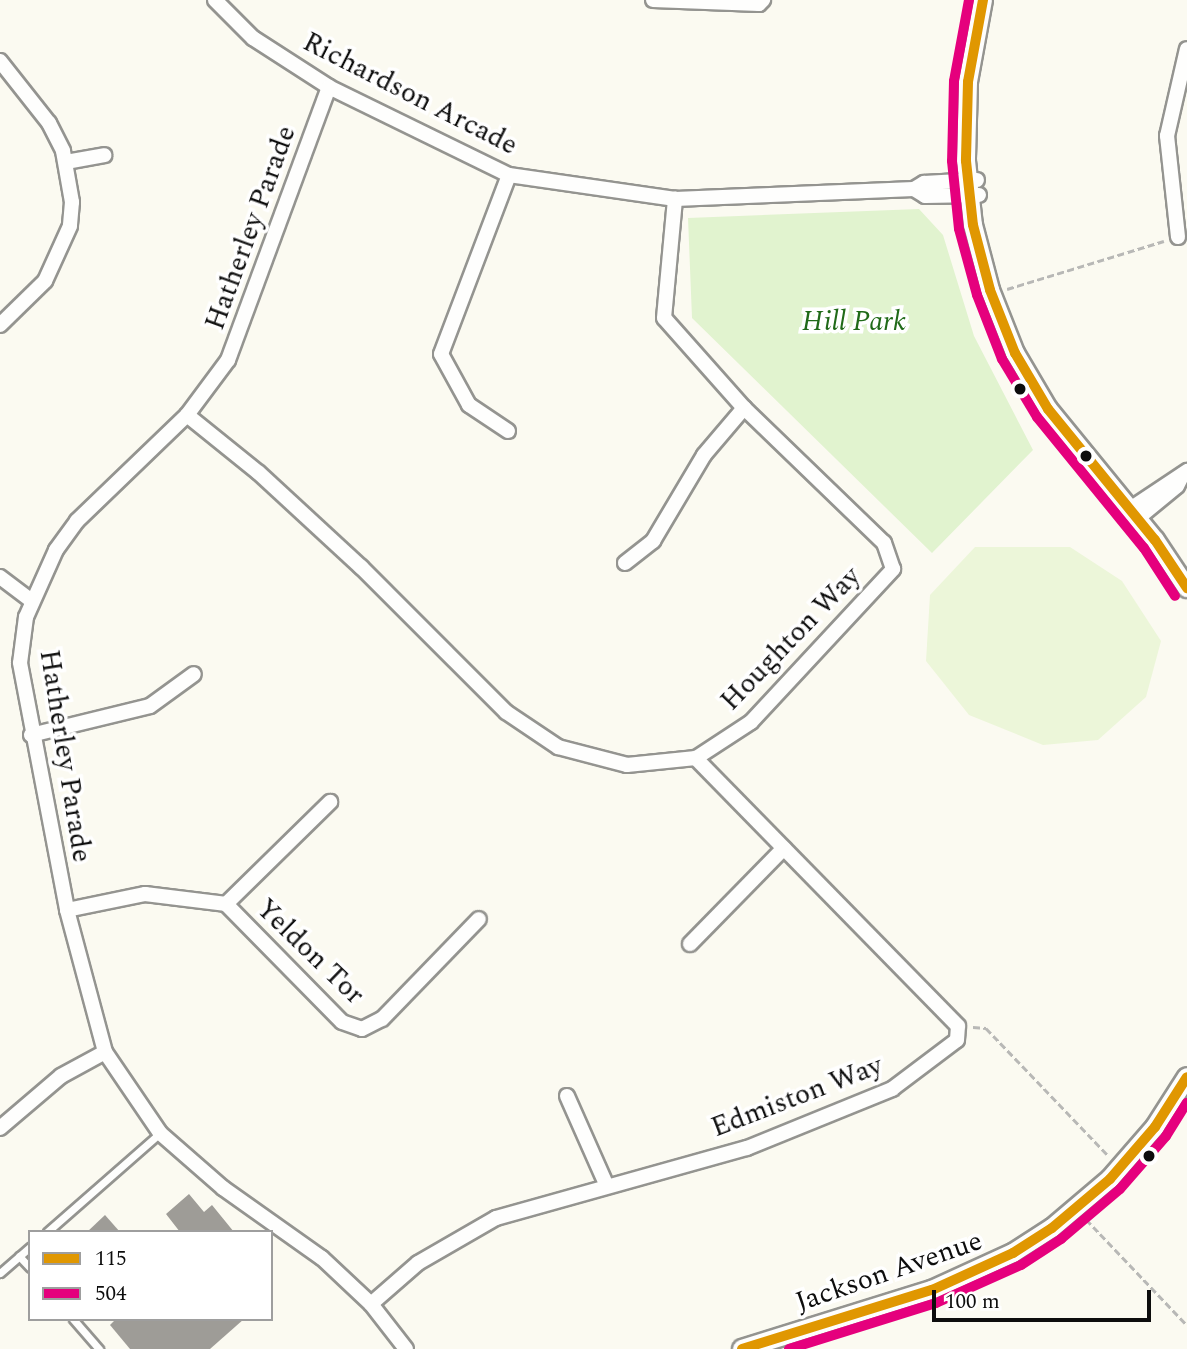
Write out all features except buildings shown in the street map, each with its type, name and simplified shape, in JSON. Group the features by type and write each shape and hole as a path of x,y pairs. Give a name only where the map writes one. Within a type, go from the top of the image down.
{"street":[{"name":"Richardson Arcade","path":"215,0 253,38 329,87 509,174 675,200 914,189 925,197 973,188"},
{"path":"653,0 759,4 763,0"},
{"path":"984,0 967,94 973,188 984,271 1015,353 1048,409 1139,510 1187,588"},
{"path":"993,0 976,97 973,188 1001,290 1022,343 1054,399 1187,568"},
{"path":"1178,237 1167,136 1187,49"},
{"path":"0,61 49,123 66,162 72,201 70,226 45,281 0,325"},
{"name":"Hatherley Parade","path":"329,87 228,360 187,415 77,521 56,550 31,600 20,663 31,735 67,910 105,1052 160,1133 223,1188 322,1258 371,1304 406,1349"},
{"path":"66,162 104,155"},
{"path":"508,431 469,405 441,354 509,174"},
{"name":"Houghton Way","path":"187,415 259,473 361,567 506,712 558,747 628,765 696,758 751,722 893,569 884,543 744,408 664,318 675,200"},
{"path":"625,563 653,541 704,455 744,408"},
{"path":"1139,510 1185,472"},
{"path":"0,577 31,600"},
{"path":"31,735 150,706 194,674"},
{"path":"696,758 958,1026"},
{"path":"226,904 330,802"},
{"path":"690,944 784,848"},
{"name":"Yeldon Tor","path":"67,910 145,894 195,897 226,904 342,1022 362,1029 382,1019 479,919"},
{"name":"Edmiston Way","path":"371,1304 418,1263 496,1218 606,1184 747,1148 892,1089 957,1040 958,1026"},
{"path":"0,1128 61,1076 105,1052"},
{"name":"Jackson Avenue","path":"763,1347 959,1280 1037,1238 1110,1179 1155,1127 1187,1077"},
{"path":"568,1096 606,1184"},
{"name":"Jackson Avenue","path":"763,1347 980,1282 1027,1257 1083,1216 1133,1169 1187,1096"}],"lane":[{"path":"49,1230 160,1133"},
{"path":"0,1273 28,1248"},
{"path":"19,1255 28,1266"},
{"path":"75,1321 99,1349"}],"path":[{"path":"1001,290 1178,237"},
{"path":"958,1026 986,1028 1112,1159"},
{"path":"1083,1216 1187,1325"}],"green space":[{"name":"Hill Park","path":"919,209 943,235 974,336 1033,450 932,553 692,318 688,218"},
{"path":"975,547 1070,547 1122,581 1161,641 1146,697 1098,740 1043,745 969,715 926,661 930,595"}],"transit line":[{"name":"504","path":"969,0 954,81 952,161 959,229 977,295 1002,359 1037,417 1144,548 1175,596"},
{"name":"115","path":"983,0 968,82 966,161 973,225 990,290 1015,353 1048,409 1155,540 1187,588"},
{"name":"115","path":"742,1349 932,1290 1013,1253 1052,1228 1110,1179 1155,1127 1187,1077"},
{"name":"504","path":"789,1349 936,1303 1021,1265 1061,1239 1120,1189 1166,1136 1187,1103"}]}
